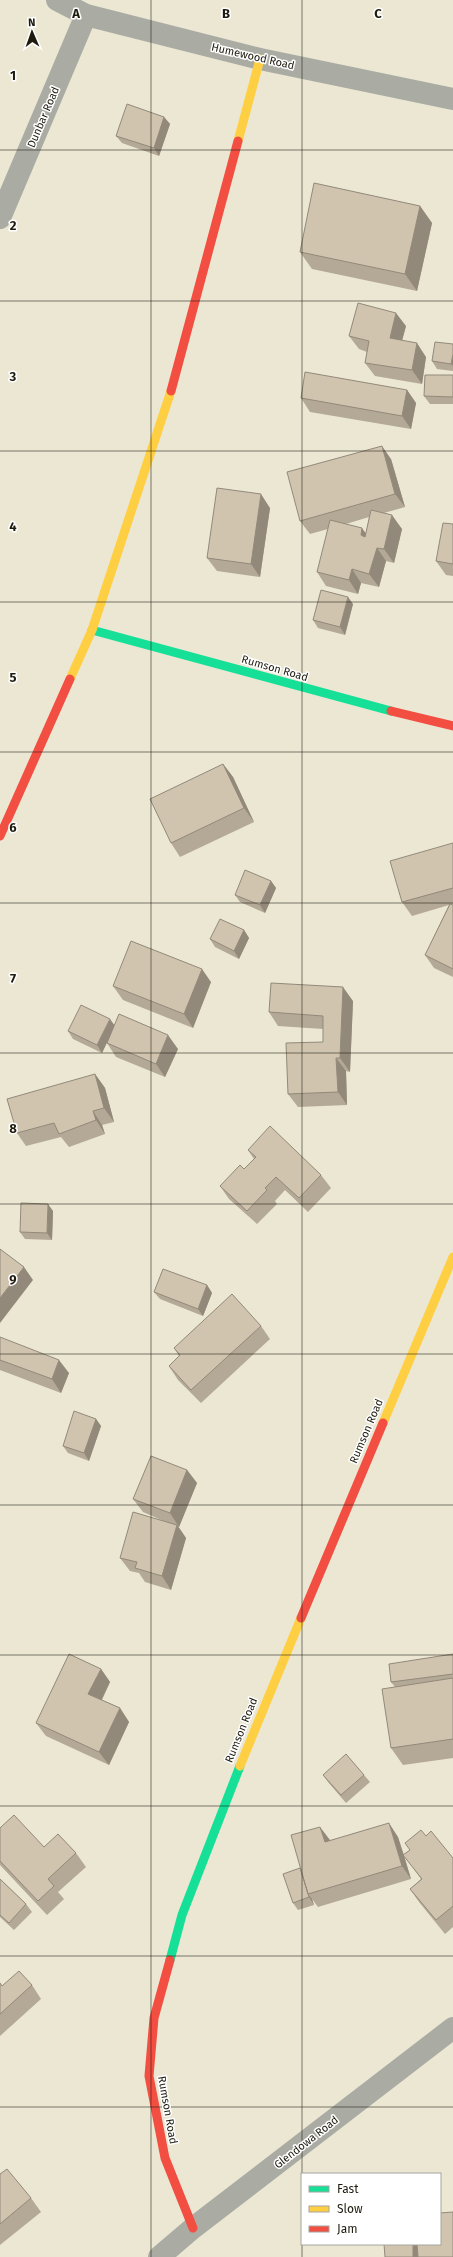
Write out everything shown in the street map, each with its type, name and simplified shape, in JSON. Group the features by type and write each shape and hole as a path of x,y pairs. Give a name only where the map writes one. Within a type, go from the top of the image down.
{"street":[{"name":"Humewood Road","path":"57,0 86,15 260,59 453,99"},
{"name":"Dunbar Road","path":"0,218 86,15"},
{"path":"0,836 92,630 174,382 260,59"},
{"name":"Rumson Road","path":"92,630 332,696 453,726"},
{"name":"Rumson Road","path":"193,2228 165,2158 149,2076 154,2018 182,1915 257,1723 453,1257"},
{"name":"Glendowa Road","path":"159,2257 193,2228 453,2028"}],"building":[{"path":"127,104 164,117 154,148 116,136"},
{"path":"314,183 420,206 405,274 300,252"},
{"path":"358,303 396,313 390,338 417,343 412,370 365,363 369,341 349,336"},
{"path":"435,342 453,344 451,364 432,361"},
{"path":"305,372 407,390 402,416 301,398"},
{"path":"425,375 453,375 453,397 424,396"},
{"path":"382,446 395,494 300,521 287,472"},
{"path":"217,488 261,494 251,564 207,558"},
{"path":"371,510 392,515 384,549 377,548 369,574 352,569 349,580 317,572 330,520 362,528 361,535 365,537"},
{"path":"443,523 453,524 453,564 436,561"},
{"path":"321,590 348,597 340,627 313,620"},
{"path":"223,764 244,808 171,843 150,799"},
{"path":"453,843 453,888 402,902 390,861"},
{"path":"245,870 271,881 260,905 235,895"},
{"path":"450,904 453,905 453,969 425,955"},
{"path":"220,919 244,930 234,951 210,939"},
{"path":"131,941 202,969 184,1014 113,986"},
{"path":"271,983 343,987 340,1058 336,1058 338,1092 288,1094 286,1043 323,1042 323,1016 269,1012"},
{"path":"81,1005 110,1019 97,1045 68,1031"},
{"path":"119,1014 168,1035 156,1064 107,1043"},
{"path":"95,1074 104,1108 93,1111 96,1120 59,1134 54,1123 17,1133 7,1099"},
{"path":"270,1126 321,1175 299,1198 276,1177 265,1188 267,1190 247,1211 220,1186 240,1165 244,1169 256,1157 248,1150"},
{"path":"21,1203 48,1204 47,1233 20,1232"},
{"path":"0,1249 24,1267 0,1298"},
{"path":"163,1269 207,1285 198,1309 154,1292"},
{"path":"232,1294 261,1326 191,1390 169,1366 180,1355 174,1348"},
{"path":"0,1337 59,1360 52,1379 0,1360"},
{"path":"74,1411 96,1419 84,1453 63,1446"},
{"path":"151,1456 187,1470 170,1513 133,1499"},
{"path":"133,1512 177,1525 162,1576 135,1568 137,1562 120,1558"},
{"path":"69,1654 101,1669 88,1694 120,1708 99,1752 36,1723"},
{"path":"453,1654 453,1674 391,1682 389,1664"},
{"path":"453,1678 453,1739 391,1748 382,1689"},
{"path":"346,1754 364,1775 341,1795 323,1775"},
{"path":"14,1815 44,1847 58,1834 76,1853 48,1879 54,1886 38,1901 0,1861 0,1828"},
{"path":"389,1823 402,1866 308,1894 291,1835 320,1827 325,1842"},
{"path":"421,1830 426,1836 431,1831 453,1858 453,1906 436,1920 410,1889 422,1879 403,1855 410,1850 405,1843"},
{"path":"300,1868 309,1897 293,1903 283,1874"},
{"path":"0,1879 26,1904 9,1923 0,1915"},
{"path":"19,1971 32,1985 0,2014 0,1983 2,1986"},
{"path":"7,2169 31,2198 0,2224 0,2174"},
{"path":"453,2212 453,2257 418,2257 417,2245 441,2245 441,2213"},
{"path":"384,2245 413,2245 413,2257 385,2257"}],"traffic: fast":[{"path":"92,630 391,711"},
{"path":"170,1960 182,1915 240,1766"}],"traffic: slow":[{"path":"238,141 260,59"},
{"path":"70,679 92,630 171,391"},
{"path":"383,1423 453,1257"},
{"path":"240,1766 301,1618"}],"traffic: jam":[{"path":"171,391 238,141"},
{"path":"0,836 70,679"},
{"path":"391,711 453,726"},
{"path":"301,1618 383,1423"},
{"path":"170,1960 154,2018 149,2076 165,2158 193,2228"}]}
